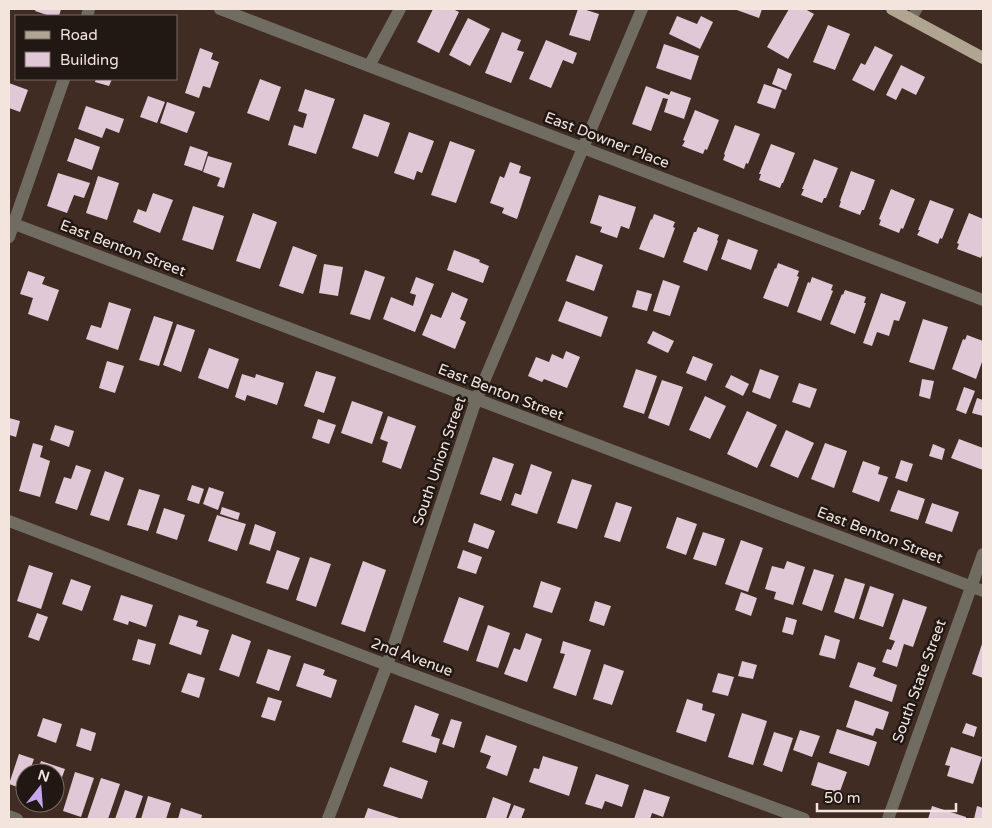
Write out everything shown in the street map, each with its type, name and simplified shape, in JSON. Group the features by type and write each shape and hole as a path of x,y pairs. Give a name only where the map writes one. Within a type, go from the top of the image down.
{"main road":[{"path":"892,9 914,14 983,58"}],"street":[{"name":"East Downer Place","path":"220,9 983,300"},
{"path":"369,66 400,9"},
{"name":"South Union Street","path":"328,819 387,665 476,400 642,9"},
{"path":"9,237 11,222 64,80"},
{"name":"East Benton Street","path":"11,222 983,591"},
{"name":"2nd Avenue","path":"9,522 387,665 804,819"},
{"name":"South State Street","path":"888,819 983,554"},
{"path":"9,816 18,819"}],"building":[{"path":"36,9 61,9 59,15 47,15 35,11"},
{"path":"433,9 453,9 459,12 439,53 417,42"},
{"path":"578,9 599,14 590,41 569,35"},
{"path":"734,9 762,9 759,18"},
{"path":"789,9 805,9 814,14 788,59 767,47"},
{"path":"677,16 697,24 701,16 713,22 700,49 669,34"},
{"path":"468,18 490,29 470,66 449,55"},
{"path":"828,25 850,34 835,70 813,62"},
{"path":"502,32 521,40 517,50 524,52 511,83 485,73"},
{"path":"546,40 577,53 573,64 563,60 551,88 529,79"},
{"path":"664,44 699,56 691,80 656,68"},
{"path":"875,46 893,55 874,91 852,80 861,63 865,65"},
{"path":"200,48 213,53 211,59 219,62 210,88 203,86 199,98 185,93"},
{"path":"901,65 925,77 916,95 902,88 896,100 886,95"},
{"path":"778,68 792,74 786,90 772,84"},
{"path":"260,79 281,87 269,121 247,113"},
{"path":"96,80 112,80 109,86 95,82"},
{"path":"9,83 28,90 20,112 9,108"},
{"path":"764,84 782,90 775,109 757,103"},
{"path":"646,86 669,95 671,91 691,98 684,119 664,112 668,99 663,98 651,131 632,124"},
{"path":"305,89 335,99 316,154 288,145 294,125 303,128 307,114 298,111"},
{"path":"148,96 165,102 157,123 140,117"},
{"path":"167,102 195,112 187,133 160,123"},
{"path":"86,106 124,119 119,133 106,128 102,138 78,129"},
{"path":"695,110 719,120 707,150 705,149 703,154 682,146"},
{"path":"364,114 390,123 378,157 352,148"},
{"path":"735,125 760,134 748,164 746,163 744,169 723,160"},
{"path":"409,132 434,141 422,173 417,171 414,180 394,173"},
{"path":"75,138 100,147 92,170 67,161"},
{"path":"450,141 475,150 456,203 431,195"},
{"path":"771,144 795,153 780,188 759,180 761,174 759,174"},
{"path":"190,146 208,152 202,171 184,165"},
{"path":"208,156 232,163 224,188 217,186 220,178 203,172"},
{"path":"814,159 838,168 826,198 824,198 822,203 801,195"},
{"path":"510,162 521,166 519,173 531,177 517,219 502,213 504,208 490,203 500,176 504,178"},
{"path":"851,171 875,180 864,210 862,210 860,215 839,207"},
{"path":"58,173 90,183 84,198 74,195 67,213 47,206"},
{"path":"98,176 119,183 107,220 86,213"},
{"path":"891,189 915,199 903,229 901,228 899,233 879,225 881,220 879,219"},
{"path":"153,193 173,200 160,233 133,222 138,209 146,212"},
{"path":"599,195 636,207 629,229 621,226 617,238 600,232 602,227 590,223"},
{"path":"930,200 954,209 942,239 940,238 938,244 917,235"},
{"path":"193,206 224,216 213,250 182,240"},
{"path":"253,213 277,222 260,269 236,261"},
{"path":"969,213 983,219 983,253 981,258 957,249 959,244 957,243"},
{"path":"654,214 675,222 673,227 675,228 664,258 639,249"},
{"path":"698,227 719,235 707,271 683,262 694,232 696,232"},
{"path":"728,239 758,250 751,270 721,259"},
{"path":"293,246 317,255 303,294 279,286"},
{"path":"454,250 480,260 479,262 489,266 483,283 447,270"},
{"path":"576,255 603,265 594,291 566,281"},
{"path":"778,263 799,271 797,276 799,277 788,307 763,298"},
{"path":"324,264 343,267 338,296 319,293"},
{"path":"365,270 385,277 370,320 350,314"},
{"path":"28,271 45,277 42,284 59,290 48,321 28,314 33,298 20,294"},
{"path":"416,277 434,284 415,332 383,319 391,297 413,306 416,295 410,293"},
{"path":"812,277 833,285 831,290 833,291 821,321 797,312 808,282 810,283"},
{"path":"663,280 680,286 670,316 653,311"},
{"path":"637,290 652,294 647,311 632,307"},
{"path":"845,290 866,297 864,303 866,303 855,334 830,324"},
{"path":"452,292 468,299 460,319 466,322 455,349 422,335 431,314 441,318"},
{"path":"881,293 906,302 899,321 894,320 889,336 877,332 872,346 863,343"},
{"path":"566,301 608,317 601,337 558,321"},
{"path":"109,302 131,309 118,350 86,339 91,325 101,328"},
{"path":"154,316 173,322 159,366 139,360"},
{"path":"923,319 948,327 934,370 909,362"},
{"path":"177,324 195,330 181,372 163,365"},
{"path":"653,331 674,341 668,353 647,343"},
{"path":"967,335 983,341 983,359 976,379 952,369 963,339 965,340"},
{"path":"209,348 239,359 228,389 198,378"},
{"path":"566,351 580,357 567,388 544,379 542,382 528,376 536,357 549,362 552,354 563,359"},
{"path":"693,356 713,364 706,381 686,373"},
{"path":"107,361 124,366 115,393 99,388"},
{"path":"636,369 657,376 644,414 623,407"},
{"path":"760,369 779,376 770,399 752,392"},
{"path":"316,371 336,377 324,413 304,406"},
{"path":"242,374 255,378 256,374 284,383 277,405 247,395 245,401 235,397"},
{"path":"731,375 749,384 743,396 725,387"},
{"path":"922,379 934,381 930,399 919,396"},
{"path":"662,380 683,387 669,426 648,418"},
{"path":"799,383 817,389 810,408 792,402"},
{"path":"964,387 975,391 966,414 956,410"},
{"path":"705,396 726,406 710,439 689,430"},
{"path":"977,398 983,400 983,416 972,413"},
{"path":"352,401 383,412 372,444 341,433"},
{"path":"747,411 777,425 757,468 727,454"},
{"path":"388,416 416,426 401,469 382,462 388,442 380,439"},
{"path":"9,418 20,421 16,437 9,435"},
{"path":"318,419 336,425 329,444 312,438"},
{"path":"55,425 74,431 69,447 50,440"},
{"path":"786,430 814,443 798,478 770,466"},
{"path":"959,439 983,448 983,470 951,458"},
{"path":"33,443 43,446 40,457 50,461 40,497 19,491"},
{"path":"825,443 847,451 834,488 811,479"},
{"path":"933,444 945,449 942,460 929,456"},
{"path":"493,457 514,464 501,501 480,494"},
{"path":"901,460 913,464 907,482 895,478"},
{"path":"863,461 880,467 878,474 888,477 879,502 852,492"},
{"path":"531,464 552,472 537,514 511,505 515,493 521,495"},
{"path":"76,465 91,470 77,510 55,503 64,477 71,479"},
{"path":"105,471 124,478 109,521 90,515"},
{"path":"572,479 592,485 577,529 557,523"},
{"path":"192,485 204,489 199,504 187,500"},
{"path":"209,487 224,492 218,510 203,504"},
{"path":"139,489 160,495 148,531 127,525"},
{"path":"898,490 925,499 918,520 890,511"},
{"path":"616,502 632,507 620,542 604,537"},
{"path":"932,503 959,512 952,532 925,523"},
{"path":"222,507 240,513 238,520 220,514"},
{"path":"164,508 185,515 177,540 156,533"},
{"path":"217,515 246,524 237,551 208,541"},
{"path":"677,517 697,524 686,555 666,548"},
{"path":"474,523 495,531 488,549 468,542"},
{"path":"255,524 276,532 270,551 249,544"},
{"path":"703,532 725,539 716,566 693,559"},
{"path":"741,540 763,548 748,592 725,584"},
{"path":"277,550 300,558 288,590 266,583"},
{"path":"463,550 482,557 476,574 457,568"},
{"path":"310,557 331,564 316,607 296,600"},
{"path":"363,561 386,570 365,632 341,624"},
{"path":"787,561 805,567 793,605 774,599 776,592 765,589 772,566 784,569"},
{"path":"29,565 53,573 41,609 17,601"},
{"path":"814,569 834,575 822,611 802,604"},
{"path":"845,578 865,584 854,619 834,612"},
{"path":"71,579 91,586 82,611 62,604"},
{"path":"541,581 561,588 552,613 533,607"},
{"path":"870,586 894,594 883,627 859,619"},
{"path":"741,592 757,598 751,616 735,610"},
{"path":"121,595 153,605 146,627 129,621 128,625 113,620"},
{"path":"459,597 484,606 468,651 443,642"},
{"path":"903,599 927,607 913,647 904,644 897,667 882,662 887,649 891,650 895,641 889,639"},
{"path":"595,601 611,606 604,626 589,621"},
{"path":"37,613 48,617 39,641 28,637"},
{"path":"179,615 198,621 196,626 209,630 201,655 169,644"},
{"path":"786,617 797,620 793,635 782,632"},
{"path":"488,625 510,633 498,668 476,661"},
{"path":"526,633 542,639 527,682 504,674 514,648 520,650"},
{"path":"232,634 251,641 239,677 219,670"},
{"path":"825,635 840,640 835,659 819,655"},
{"path":"138,639 156,644 150,665 132,660"},
{"path":"563,641 591,650 576,696 553,688 565,654 560,653"},
{"path":"983,641 983,678 972,674"},
{"path":"268,649 291,656 279,691 256,683"},
{"path":"742,661 757,665 753,679 738,676"},
{"path":"858,662 876,668 873,676 897,685 892,702 849,687"},
{"path":"304,663 325,670 323,675 337,680 331,698 296,686"},
{"path":"604,664 624,671 612,705 593,699"},
{"path":"188,673 205,678 199,698 181,692"},
{"path":"718,673 734,677 728,696 712,692"},
{"path":"268,697 282,701 275,721 261,717"},
{"path":"687,699 703,704 702,710 715,714 706,742 676,732"},
{"path":"855,700 889,712 883,730 876,728 873,736 846,727"},
{"path":"415,705 439,714 431,736 440,739 436,753 402,742"},
{"path":"742,713 767,721 753,765 728,757"},
{"path":"43,718 62,724 56,743 37,736"},
{"path":"451,719 462,722 454,748 442,744"},
{"path":"966,723 977,727 974,737 962,733"},
{"path":"81,728 96,733 91,751 76,746"},
{"path":"837,729 877,742 869,766 829,753"},
{"path":"800,730 820,736 812,757 793,750"},
{"path":"774,732 793,738 782,772 763,765"},
{"path":"486,735 517,746 507,776 486,768 491,756 480,752"},
{"path":"951,747 982,757 973,784 947,776 950,766 945,765"},
{"path":"19,754 34,759 33,763 16,763"},
{"path":"543,756 578,767 569,796 529,782 534,768 539,769"},
{"path":"818,762 847,772 839,794 811,785"},
{"path":"15,766 15,786 9,784"},
{"path":"390,767 428,781 422,799 383,786"},
{"path":"75,772 94,778 81,817 65,812 65,804"},
{"path":"596,774 629,785 622,807 605,801 602,809 585,804"},
{"path":"101,778 120,784 108,819 87,819"},
{"path":"644,789 670,797 663,817 652,813 650,819 634,819"},
{"path":"125,790 143,796 135,819 115,819"},
{"path":"148,796 171,803 166,819 141,819"},
{"path":"493,797 511,804 506,819 486,818"},
{"path":"514,805 525,809 521,819 508,819"},
{"path":"932,806 966,817 966,819 928,819"},
{"path":"977,806 983,808 983,819 974,819"},
{"path":"181,808 202,815 201,819 178,819"},
{"path":"368,808 402,819 364,819"}]}
